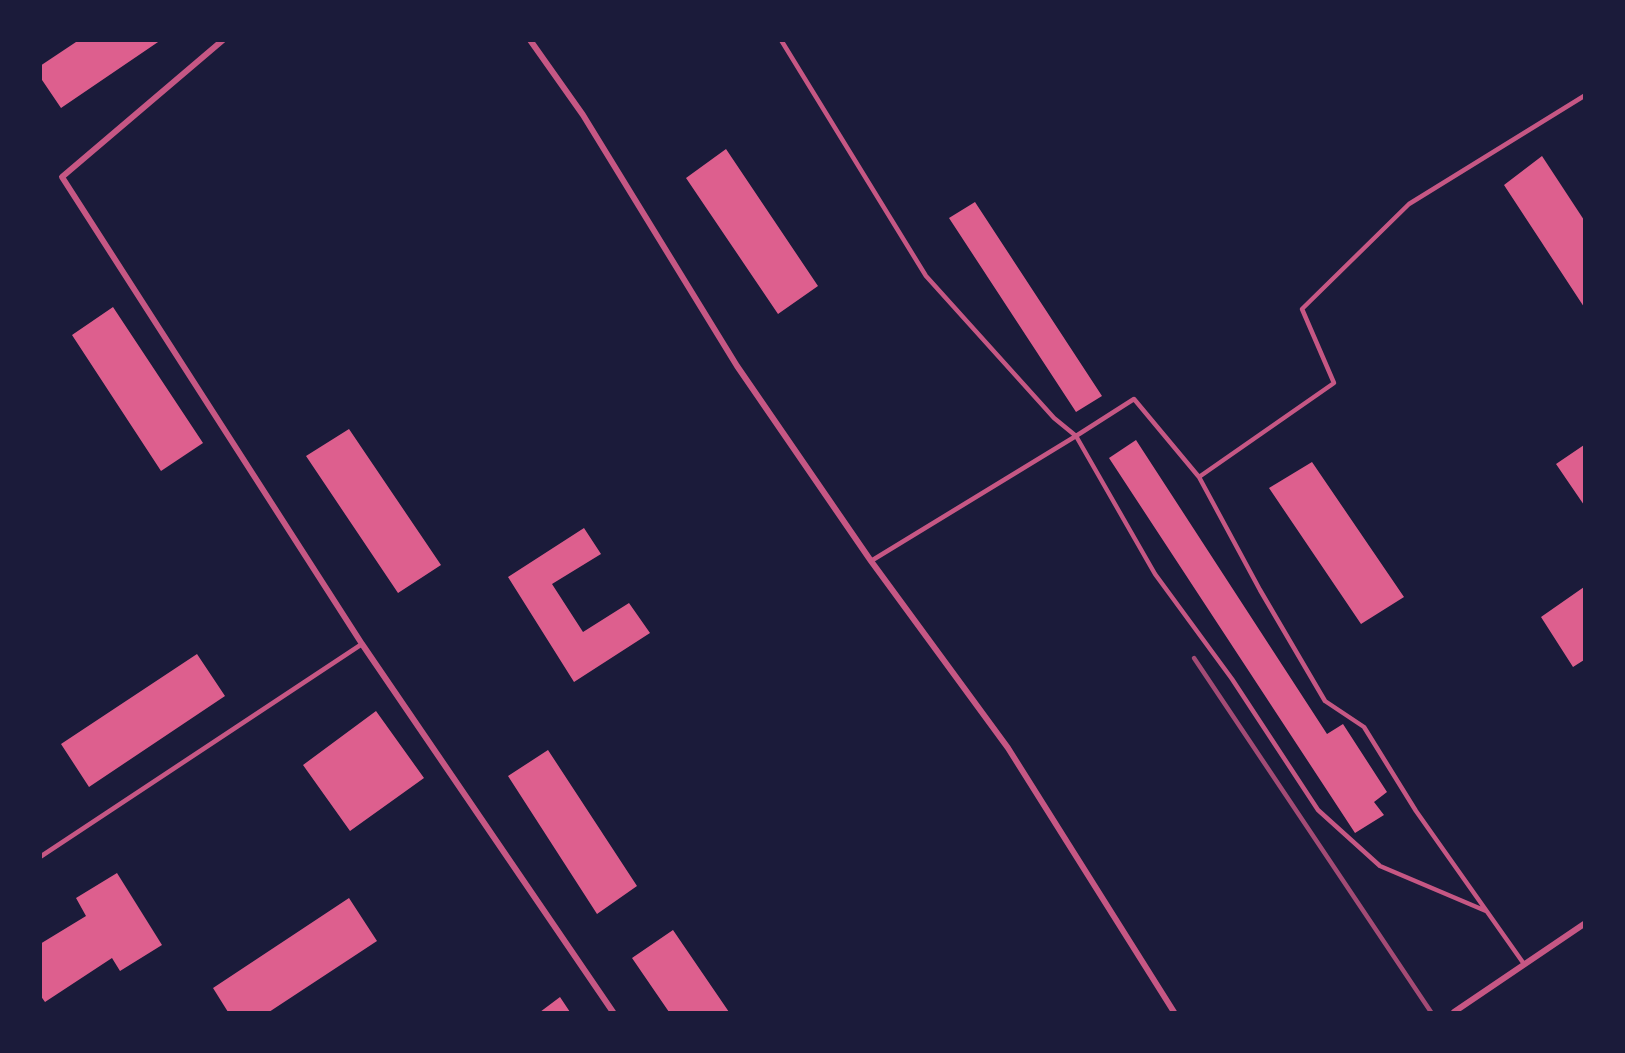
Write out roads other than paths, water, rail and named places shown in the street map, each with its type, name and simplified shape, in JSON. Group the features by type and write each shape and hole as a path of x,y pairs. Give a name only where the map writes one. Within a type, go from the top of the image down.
{"street":[{"path":"223,40 62,177 362,644 613,1012"},
{"path":"530,40 583,115 736,366 871,561 1008,748 1174,1012"},
{"path":"1454,1012 1584,924"}],"lane":[{"path":"781,40 926,276 1053,418 1076,436 1155,574 1232,679 1318,810 1380,866 1486,910"},
{"path":"1199,477 1334,383 1302,309 1409,204 1584,96"},
{"path":"871,561 1134,399 1199,477 1260,590 1325,701 1364,727 1416,811 1524,964"},
{"path":"40,857 362,644"}],"railway":[{"path":"1194,658 1431,1012"}]}
